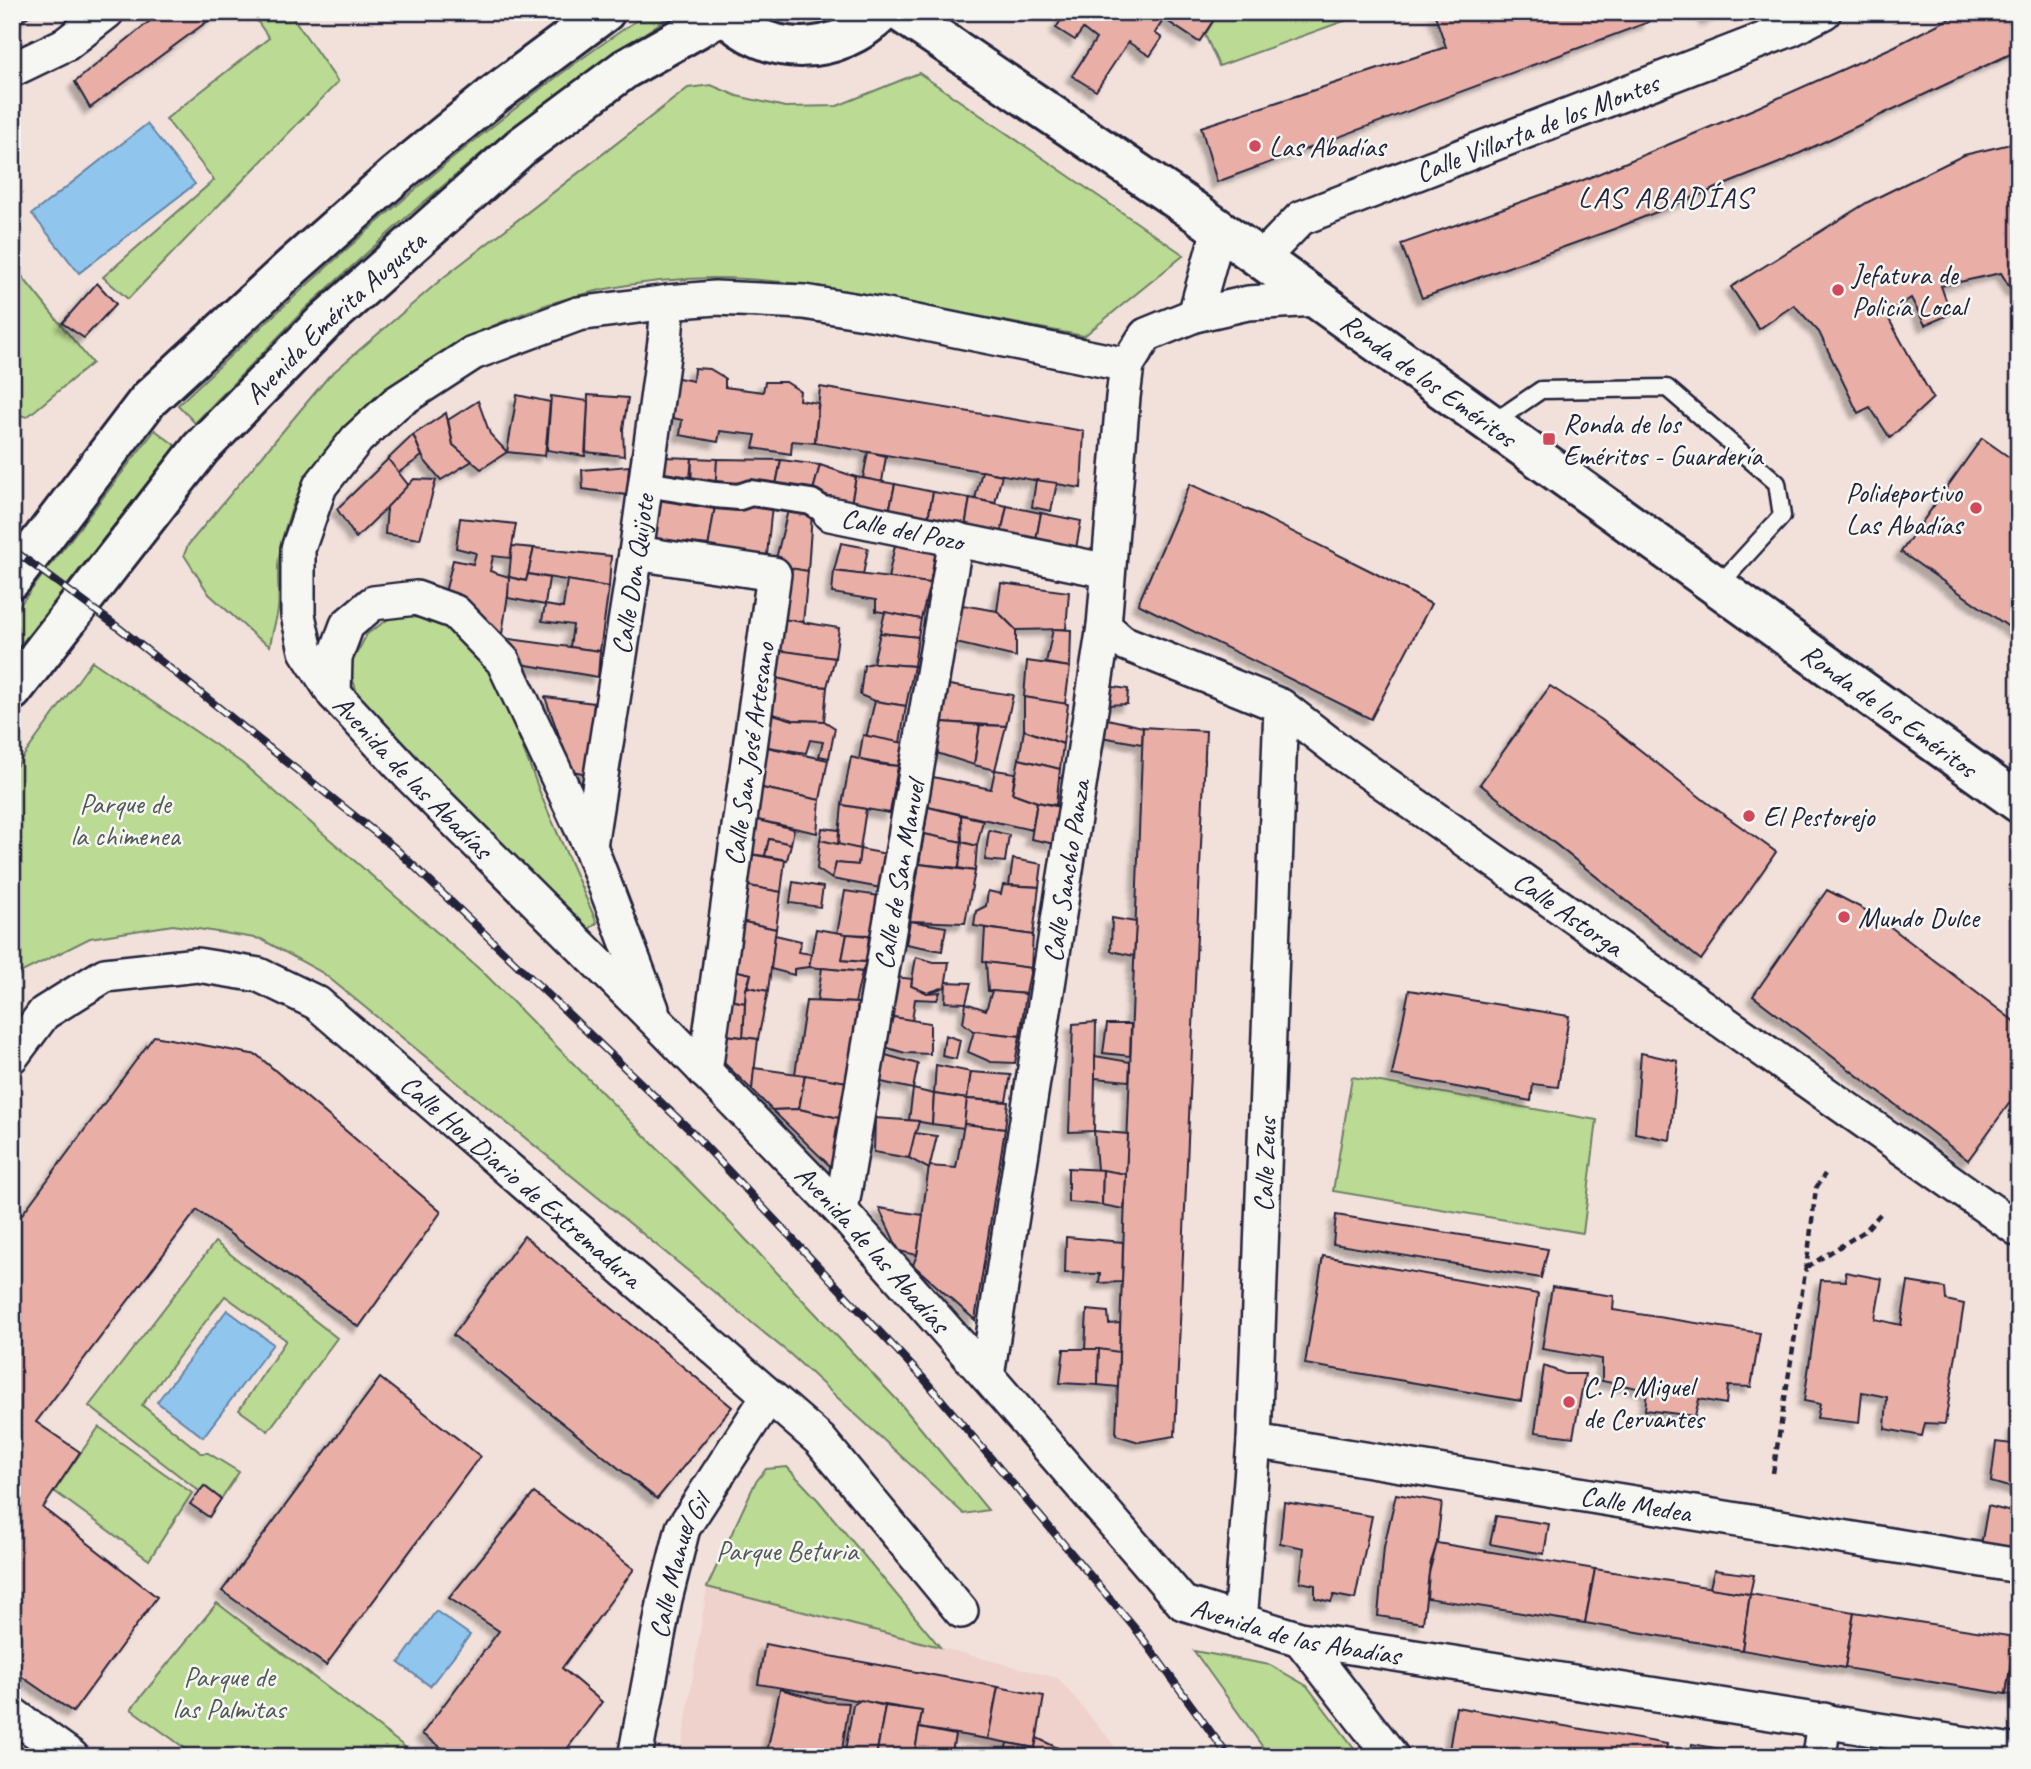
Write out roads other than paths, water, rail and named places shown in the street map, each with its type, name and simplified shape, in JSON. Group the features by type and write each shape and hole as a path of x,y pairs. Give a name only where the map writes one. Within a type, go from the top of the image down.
{"main road":[{"path":"12,579 149,399 396,175 495,94 606,12"},
{"path":"722,13 748,33 777,45 809,48 839,42 867,27 883,12"},
{"name":"Ronda de los Eméritos","path":"900,12 1219,229 2019,803"},
{"name":"Avenida Emérita Augusta","path":"12,691 201,448 324,321 522,146 625,69 722,13"}],"street":[{"path":"12,70 66,44 107,12"},
{"name":"Calle Villarta de los Montes","path":"1261,259 1301,218 1791,29 1824,12"},
{"path":"1195,315 1219,229"},
{"path":"334,694 306,650 298,615 298,549 320,486 357,439 396,403 474,353 578,314 715,298 804,302 877,314 1128,365 1146,335 1195,315 1248,303 1317,299"},
{"name":"Calle Don Quijote","path":"590,846 636,553 666,341 668,302"},
{"name":"Calle Sancho Panza","path":"987,1376 1104,626 1128,365"},
{"name":"Calle del Pozo","path":"658,486 715,495 739,497 751,493 811,502 830,514 1108,571"},
{"name":"Calle de San Manuel","path":"841,1211 956,539"},
{"name":"Calle San José Artesano","path":"636,553 774,574 705,1072"},
{"name":"Avenida de las Abadías","path":"657,1022 590,846 503,661 455,612 416,598 373,603 347,625 335,657 334,694 412,778 657,1022 841,1211 1182,1603 1300,1639 2019,1752"},
{"name":"Calle Astorga","path":"1104,626 1122,642 1281,706 1343,754 2019,1230"},
{"name":"Calle Zeus","path":"1240,1622 1254,1441 1281,706"},
{"name":"Calle Hoy Diario de Extremadura","path":"12,1056 44,1013 105,975 197,965 258,975 317,1003 820,1440 961,1611"},
{"name":"Calle Manuel Gil","path":"635,1757 665,1599 683,1528 768,1397"},
{"name":"Calle Medea","path":"1254,1441 2019,1566"},
{"path":"1300,1639 1392,1757"},
{"path":"12,1714 72,1757"},
{"path":"1819,1757 1824,1720"}],"lane":[{"path":"1491,424 1541,390 1667,388 1777,483 1782,516 1718,586"}],"water":[{"path":"147,124 195,184 79,273 32,214"},
{"path":"227,1310 273,1344 203,1437 157,1402"},
{"path":"436,1611 470,1635 430,1686 399,1663"}],"railway":[{"path":"12,549 119,628 396,849 693,1133 924,1379 1138,1632 1229,1757"}],"place":[{"name":"Las Abadías","path":"1255,146"},
{"name":"Jefatura de Policía Local","path":"1838,290"},
{"name":"Ronda de los Eméritos - Guardería","path":"1549,439"},
{"name":"Polideportivo Las Abadías","path":"1976,508"},
{"name":"El Pestorejo","path":"1749,816"},
{"name":"Mundo Dulce","path":"1844,917"},
{"name":"C. P. Miguel de Cervantes","path":"1569,1402"}],"district":[{"name":"LAS ABADÍAS","path":"1665,197"}],"park label":[{"name":"Parque de la chimenea","path":"125,819"},
{"name":"Parque Beturia","path":"787,1550"},
{"name":"Parque de las Palmitas","path":"229,1692"}]}
